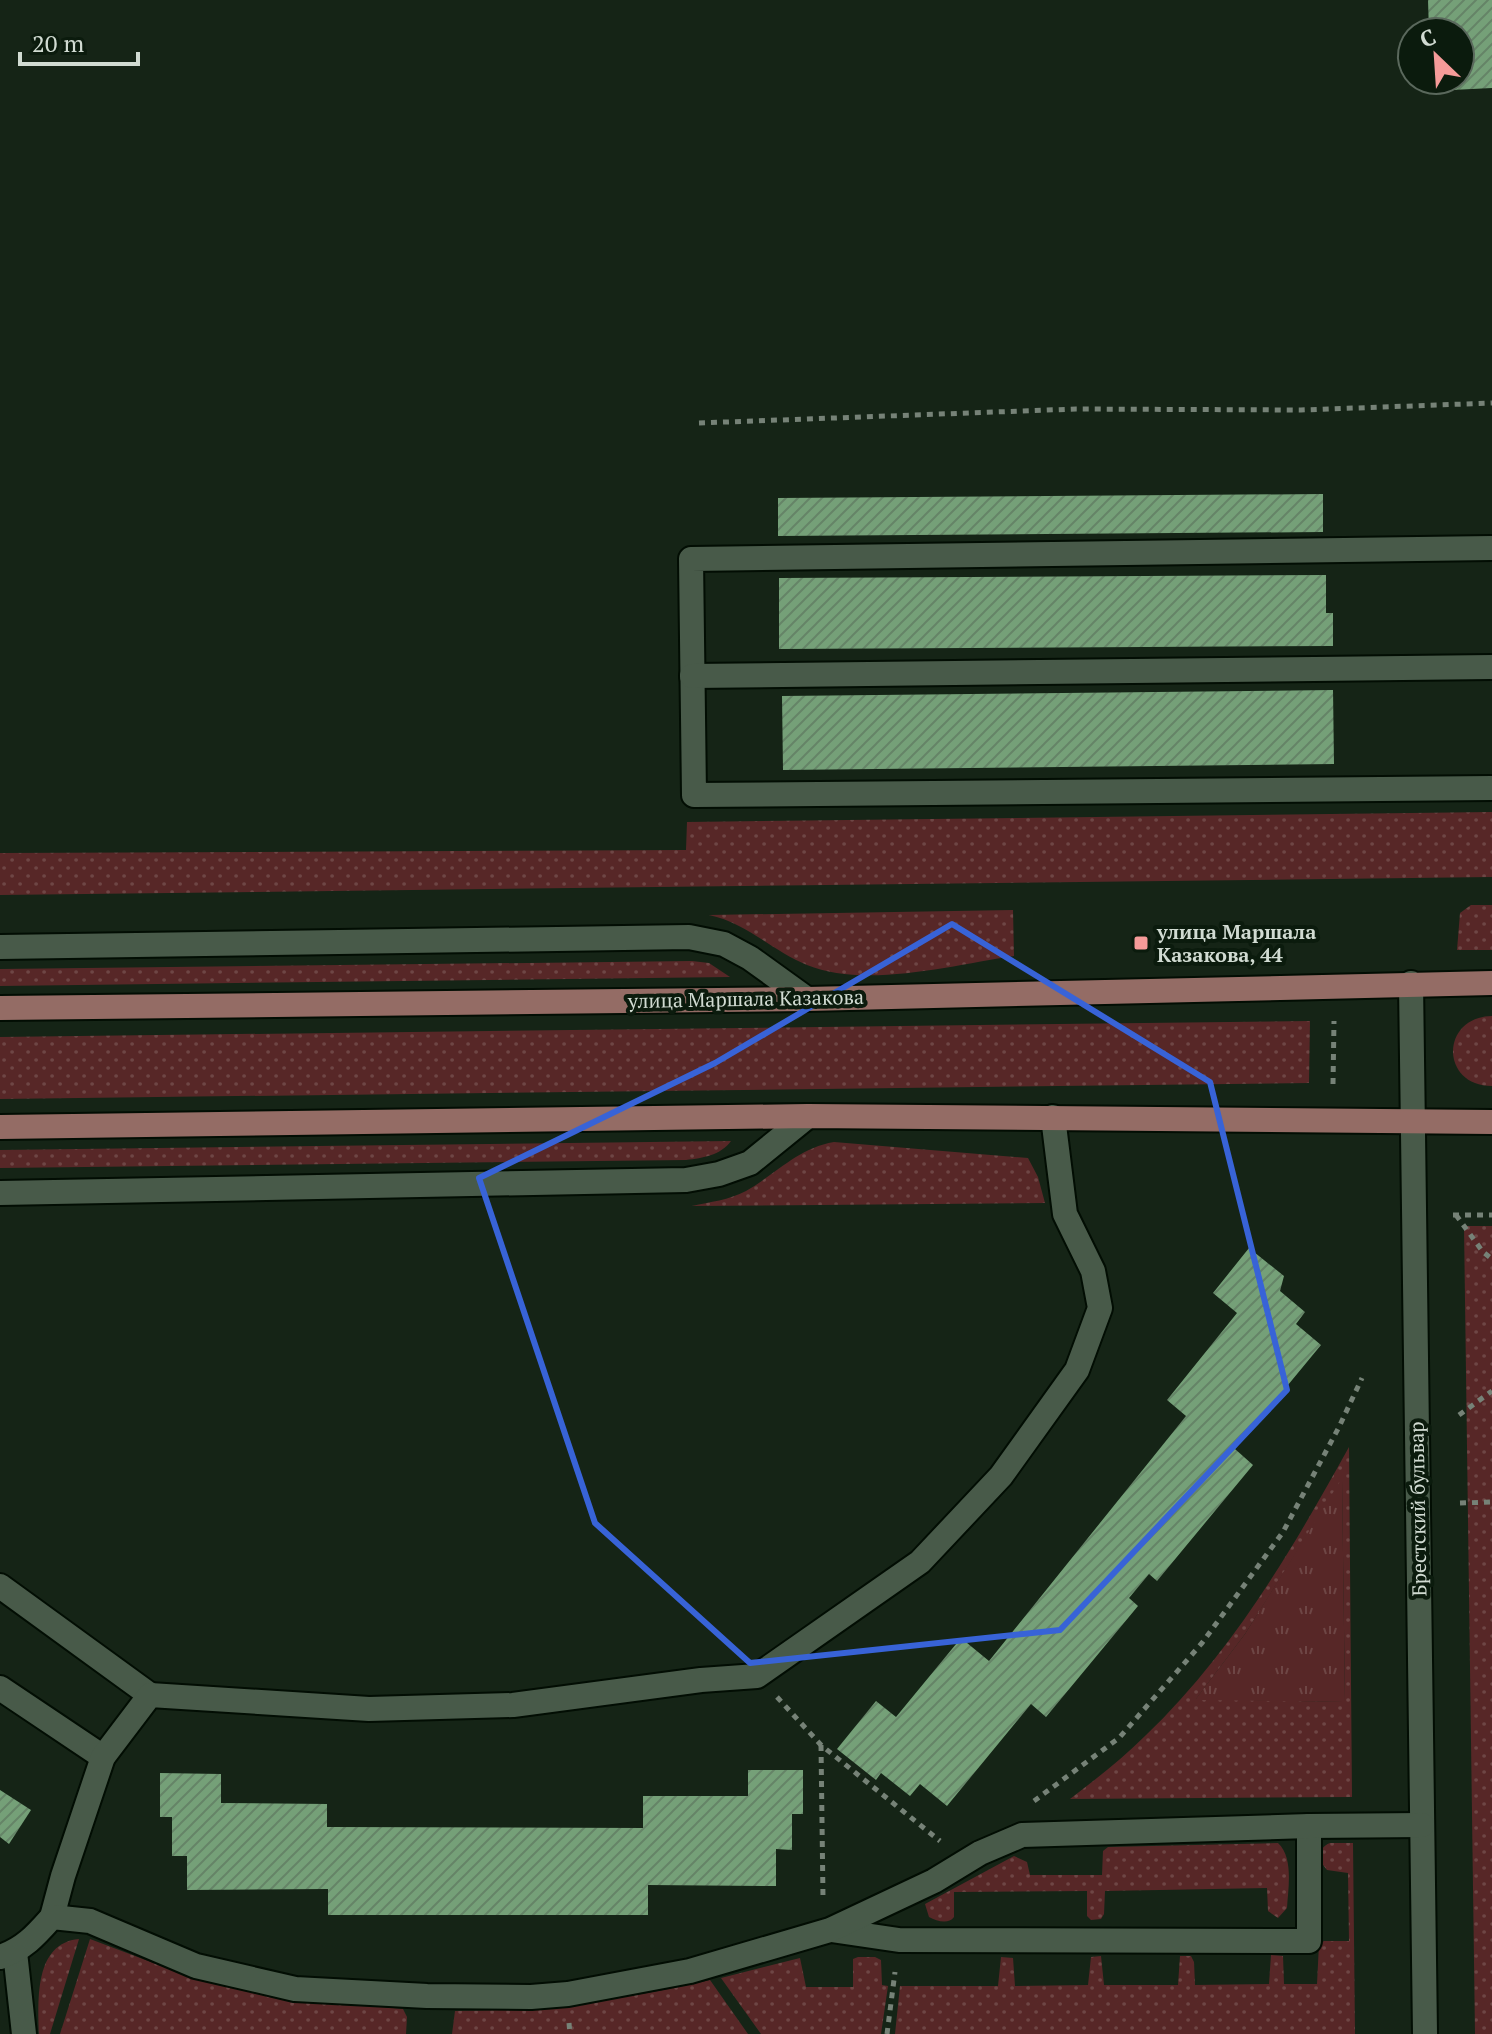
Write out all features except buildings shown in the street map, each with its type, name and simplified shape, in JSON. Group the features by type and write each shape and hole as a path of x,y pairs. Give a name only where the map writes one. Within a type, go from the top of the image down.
{"main road":[{"name":"улица Маршала Казакова","path":"0,1008 807,999 1492,983"},
{"path":"0,1127 808,1116 1492,1122"}],"street":[{"path":"1492,548 691,559 694,795 1492,788"},
{"path":"692,676 1492,667"},
{"path":"0,947 689,937 724,944 750,958 807,999"},
{"name":"Брестский бульвар","path":"1411,983 1425,2034"},
{"path":"0,1193 686,1180 719,1174 750,1163 808,1116"},
{"path":"0,1586 150,1695 369,1709 513,1705 701,1680 757,1676 920,1562 1001,1476 1077,1370 1100,1308 1093,1271 1065,1214 1053,1117"},
{"path":"0,1688 103,1757"},
{"path":"24,2034 8,1954 27,1944 52,1917 103,1757 150,1695"},
{"path":"52,1917 90,1921 196,1966 295,1989 427,1996 531,1997 605,1988 690,1971 830,1930 934,1881 980,1853 1022,1835 1422,1825"},
{"path":"830,1930 899,1940 1309,1941 1309,1826"}],"path":[{"path":"699,423 1076,409 1301,410 1492,403"},
{"path":"1333,1084 1334,1021"},
{"path":"1492,1215 1452,1215 1492,1259"},
{"path":"1042,1803 1031,1804 1119,1738 1202,1643 1283,1532 1362,1378"},
{"path":"1459,1415 1492,1391"},
{"path":"1460,1503 1492,1502"},
{"path":"757,1676 821,1745 942,1843 929,1849"},
{"path":"821,1745 822,1895 830,1930"},
{"path":"809,1901 836,1889"},
{"path":"887,2034 899,1940"}],"highlighted area":[{"path":"952,924 1210,1082 1287,1390 1060,1630 750,1663 595,1523 479,1178 715,1063"}],"green space":[{"path":"1492,812 1492,877 0,895 0,853 686,850 687,822"},
{"path":"1471,905 1492,905 1492,950 1457,950 1460,913"},
{"path":"1013,910 1014,956 882,975 830,972 807,965 735,924 709,915"},
{"path":"709,963 730,977 0,986 0,969"},
{"path":"1492,1016 1492,1086 1475,1083 1463,1075 1455,1064 1453,1051 1455,1039 1463,1027 1475,1019"},
{"path":"1310,1021 1309,1083 0,1099 0,1037"},
{"path":"731,1141 717,1153 686,1160 0,1168 0,1150"},
{"path":"834,1142 1028,1158 1038,1177 1045,1203 692,1206 740,1194 798,1156"},
{"path":"1464,1226 1492,1226 1492,2034 1475,2034"},
{"path":"1349,1447 1352,1797 1070,1799 1136,1744 1205,1671 1258,1599","holes":["1342,1480 1345,1702 1196,1699 1245,1634"]},
{"path":"1342,1478 1345,1702 1195,1700 1245,1634"},
{"path":"1278,1843 1286,1857 1289,1874 1287,1908 1278,1918 1268,1911 1267,1888 1105,1891 1104,1914 1101,1919 1091,1920 1087,1916 1087,1891 954,1892 954,1917 946,1922 929,1917 925,1904 1014,1856 1027,1862 1030,1875 1102,1875 1103,1851 1108,1847"},
{"path":"1330,1843 1353,1843 1355,2034 895,2034 900,1986 998,1986 1001,1957 1013,1958 1015,1986 1088,1985 1091,1957 1101,1956 1104,1985 1178,1985 1180,1956 1191,1956 1195,1985 1269,1984 1271,1955 1283,1956 1284,1984 1317,1984 1319,1944 1324,1941 1349,1941 1348,1873 1327,1870 1320,1861 1322,1850"},
{"path":"79,1939 50,2034 39,2034 39,1990 46,1962 64,1943"},
{"path":"90,1939 217,1984 301,1999 403,2009 407,2017 406,2034 60,2034"},
{"path":"800,1958 806,1987 853,1987 853,1959 881,1960 882,1985 888,1986 881,2034 761,2034 721,1978"},
{"path":"710,1980 748,2034 452,2034 455,2011 584,2003"}],"place":[{"name":"улица Маршала Казакова, 44","path":"1141,943"}]}
